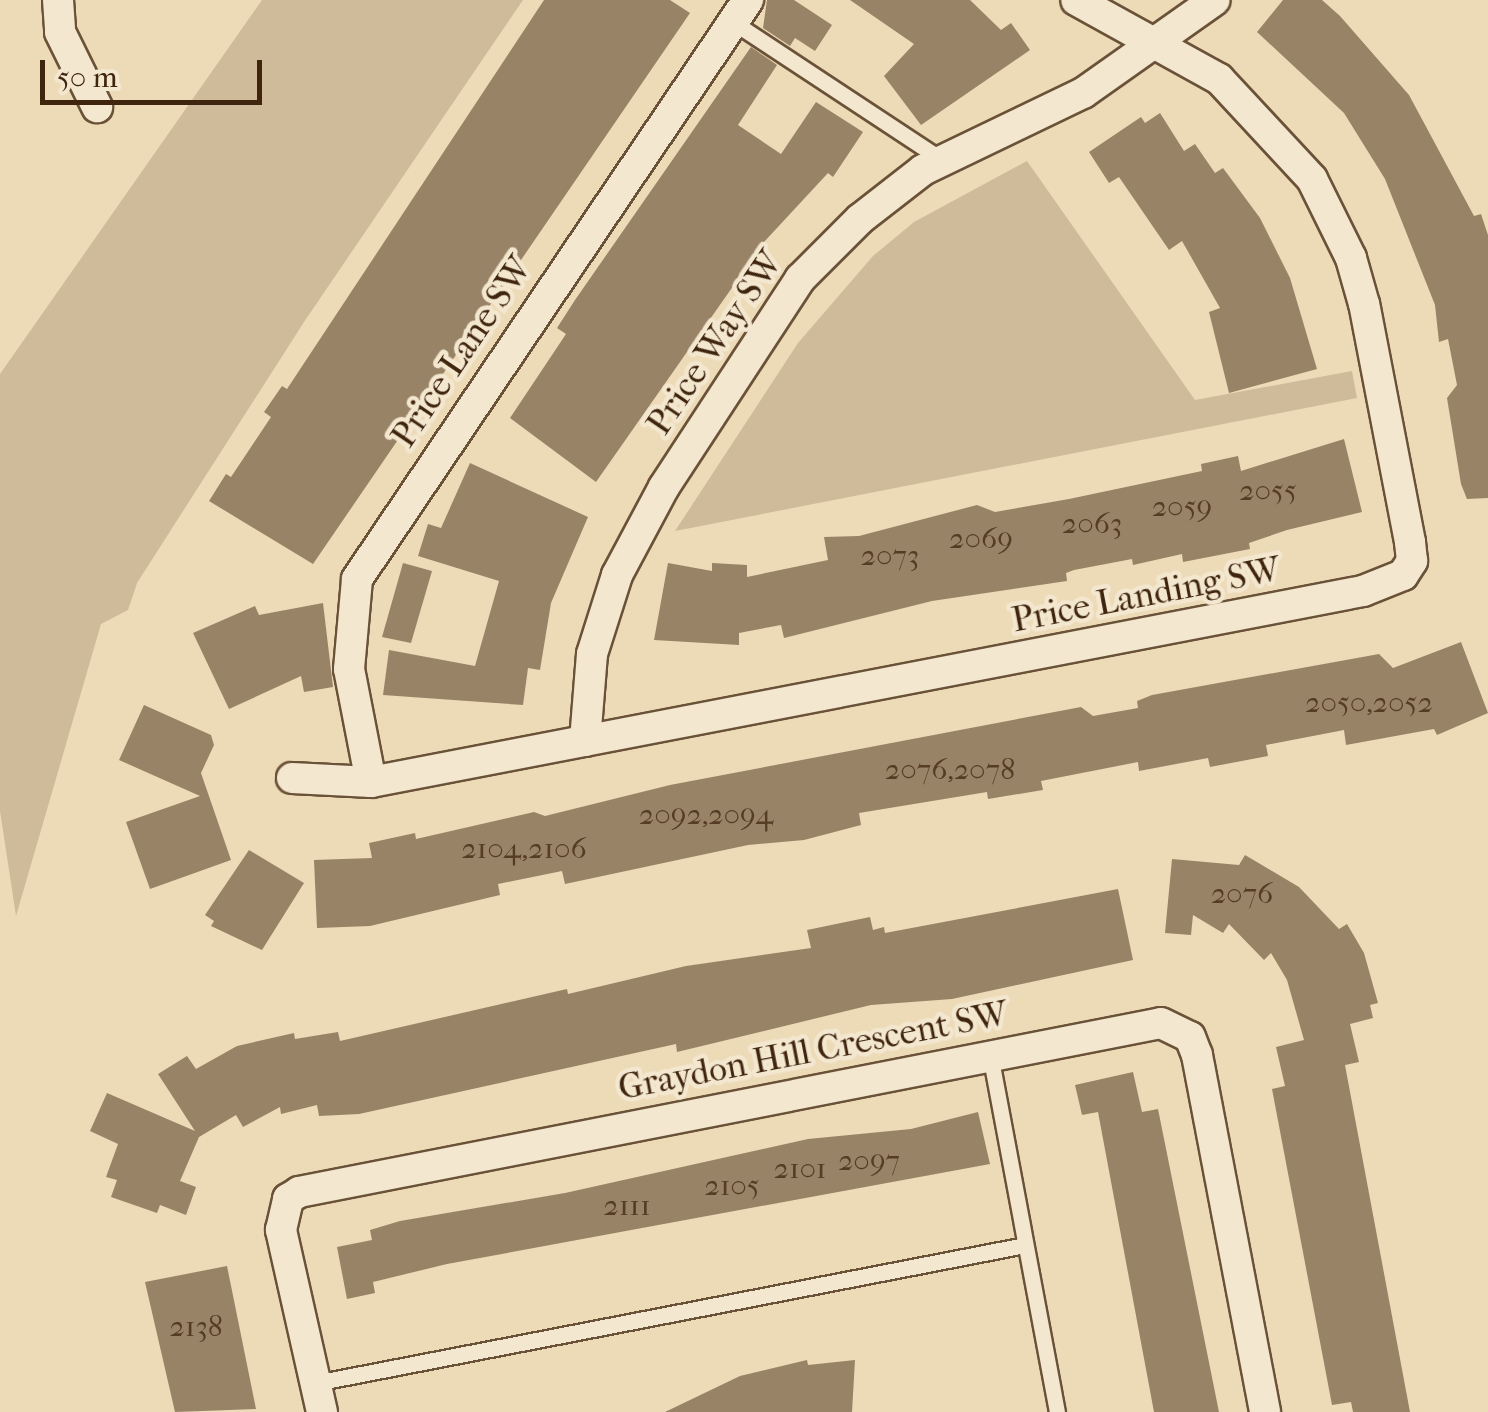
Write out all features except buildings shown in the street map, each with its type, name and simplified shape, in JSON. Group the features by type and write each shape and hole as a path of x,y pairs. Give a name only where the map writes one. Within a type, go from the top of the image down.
{"street":[{"path":"58,0 60,32 97,107"},
{"path":"1076,0 1162,43"},
{"name":"Price Way SW","path":"585,741 586,692 603,612 664,487 800,279 871,210 942,160 1050,111 1162,43 1215,0"},
{"name":"Price Lane SW","path":"372,782 348,669 357,579 740,11"},
{"name":"Price Landing SW","path":"292,778 372,782 1363,592 1403,574 1412,561 1410,542 1364,304 1334,220 1312,179 1250,108 1162,43"},
{"name":"Graydon Hill Crescent SW","path":"319,1397 282,1230 288,1200 298,1192 1161,1023 1190,1037 1265,1412"}],"lane":[{"path":"740,11 942,160"},
{"path":"990,1054 1058,1412"},
{"path":"319,1397 1025,1245"}],"shaded area":[{"path":"262,0 523,0 304,322 137,583 128,610 101,624 16,916 0,811 0,374"},
{"path":"1027,161 1195,400 1352,371 1357,398 675,531 798,343 873,256 914,222"}]}
